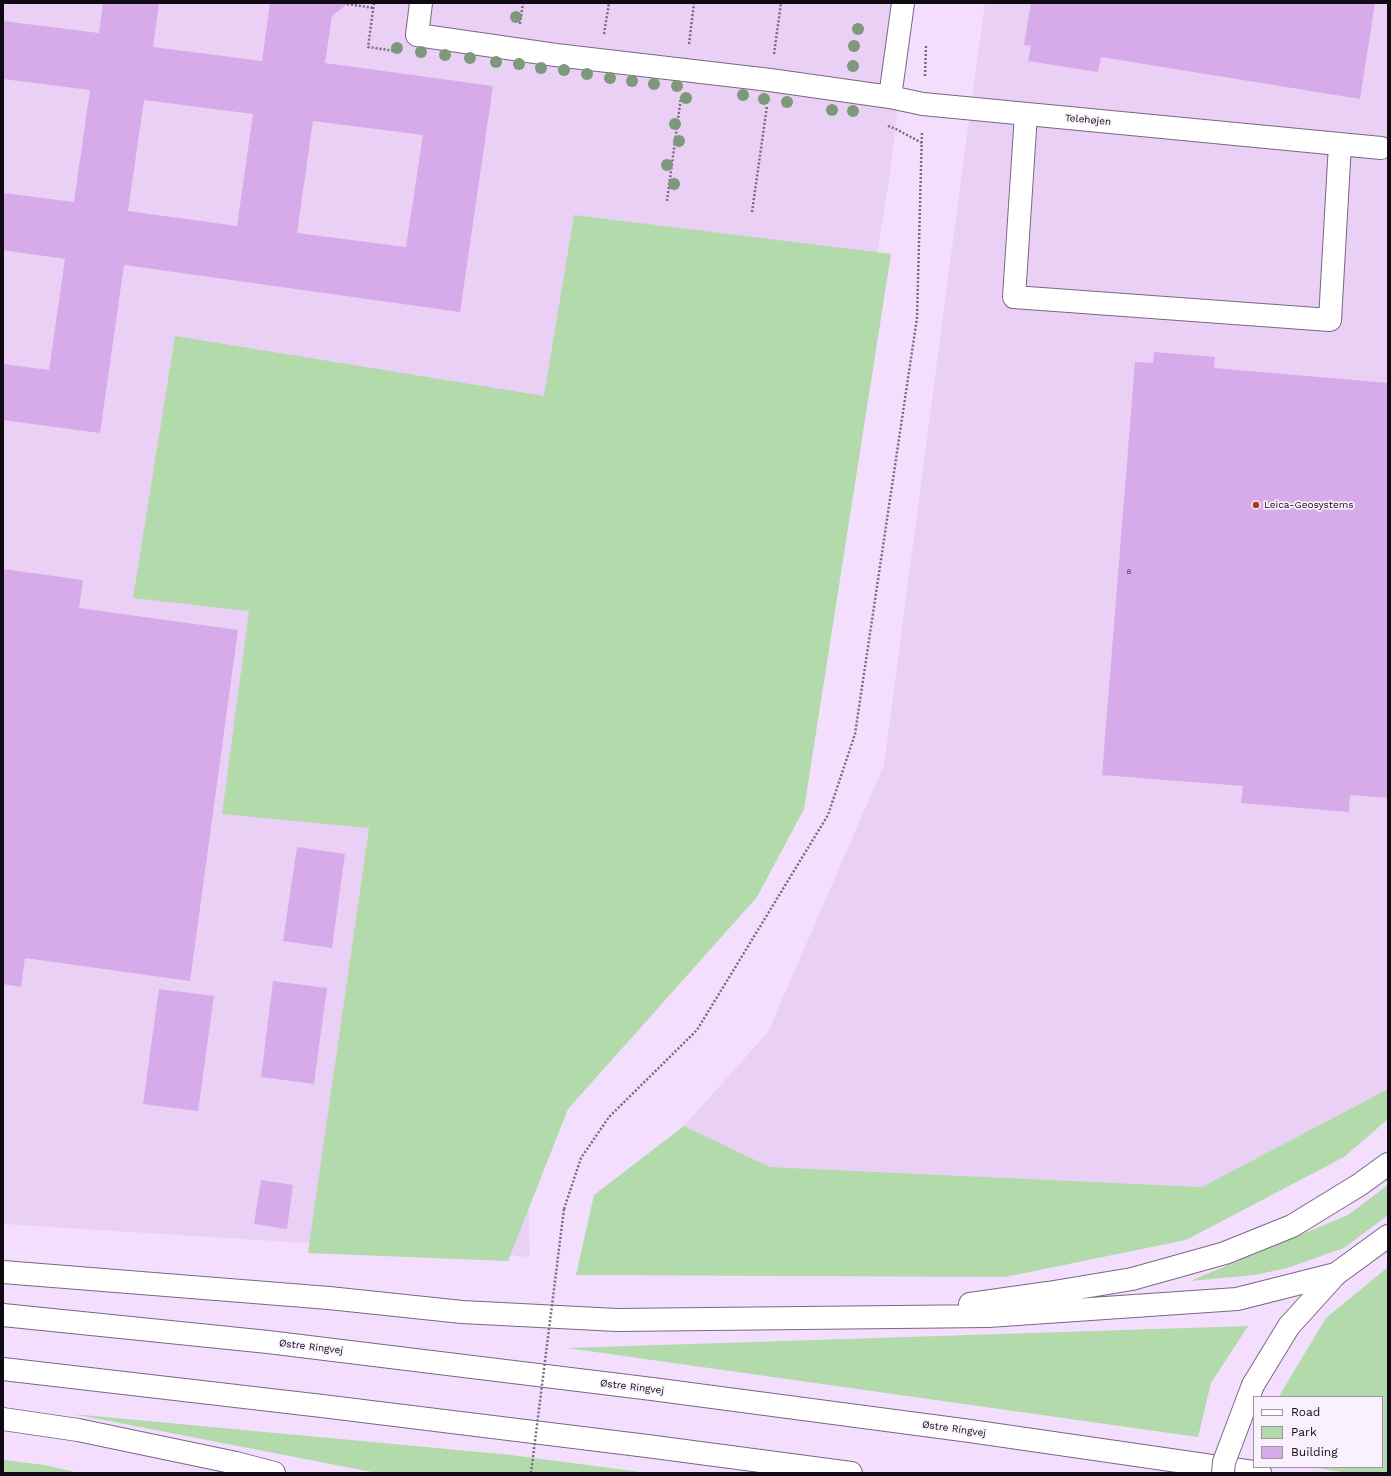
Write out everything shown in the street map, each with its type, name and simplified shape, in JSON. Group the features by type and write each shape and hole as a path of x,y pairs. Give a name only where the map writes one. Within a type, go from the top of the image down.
{"main road":[{"name":"Telehøjen","path":"421,3 417,35 556,56 685,70 890,97 923,104 1382,148"},
{"path":"890,97 903,3"},
{"path":"1026,114 1014,297 1330,320 1340,144"},
{"path":"862,1318 1048,1293 1132,1279 1218,1255 1292,1226 1359,1185 1388,1164"},
{"path":"1223,1473 1224,1462 1252,1385 1289,1326 1336,1274 1388,1236"},
{"path":"3,1272 329,1298 462,1312 602,1320 988,1316 1237,1299 1336,1274"},
{"name":"Østre Ringvej","path":"3,1315 268,1342 644,1388 962,1430 1260,1473"},
{"path":"3,1370 338,1408 851,1473"},
{"path":"3,1419 78,1430 236,1463 274,1473"}],"path":[{"path":"667,201 694,3"},
{"path":"347,4 374,8"},
{"path":"531,1473 564,1209 581,1158 610,1117 697,1030 828,815 855,734 917,318 926,42"}],"shaded area":[{"path":"3,3 910,3 891,167 790,802 564,1105 528,1199 530,1257 3,1224"},
{"path":"985,3 1388,3 1388,1089 1202,1187 770,1167 684,1126 768,1032 884,765"}],"green space":[{"path":"574,215 891,254 804,809 757,897 568,1109 508,1261 308,1253 369,828 222,814 249,611 133,598 175,336 544,396"},
{"path":"1388,1089 1388,1119 1344,1157 1186,1240 1005,1277 576,1275 594,1195 684,1126 770,1167 1202,1187"},
{"path":"1388,1185 1388,1215 1344,1248 1287,1268 1255,1275 1190,1281 1348,1215"},
{"path":"1388,1267 1388,1473 1348,1473 1316,1468 1383,1468 1383,1396 1280,1396 1326,1318"},
{"path":"1248,1326 1211,1383 1198,1437 567,1348"},
{"path":"73,1414 511,1455 648,1473 377,1473"},
{"path":"3,1460 45,1465 79,1473 3,1473"}],"building":[{"path":"103,3 159,3 153,47 262,61 270,3 346,3 347,4 332,16 325,63 493,86 460,312 124,265 100,433 3,420 3,364 49,370 65,259 3,250 3,193 74,202 90,90 3,79 3,21 99,33","holes":["144,100 253,114 237,226 128,211","313,121 423,135 406,247 297,233"]},
{"path":"1031,3 1375,3 1360,99 1101,57 1098,72 1028,61 1031,46 1024,45"},
{"name":"Leica-Geosystems","path":"1154,352 1215,357 1214,368 1388,383 1388,798 1350,795 1349,812 1241,803 1243,786 1102,775 1135,362 1153,363"},
{"path":"3,569 83,580 79,608 238,630 190,981 25,958 21,987 3,984"},
{"path":"297,847 345,854 332,948 283,941"},
{"path":"273,981 327,988 314,1084 261,1077"},
{"path":"159,989 214,996 198,1111 143,1104"},
{"path":"261,1180 293,1185 287,1229 254,1224"}],"place":[{"name":"Leica-Geosystems","path":"1256,505"}]}
